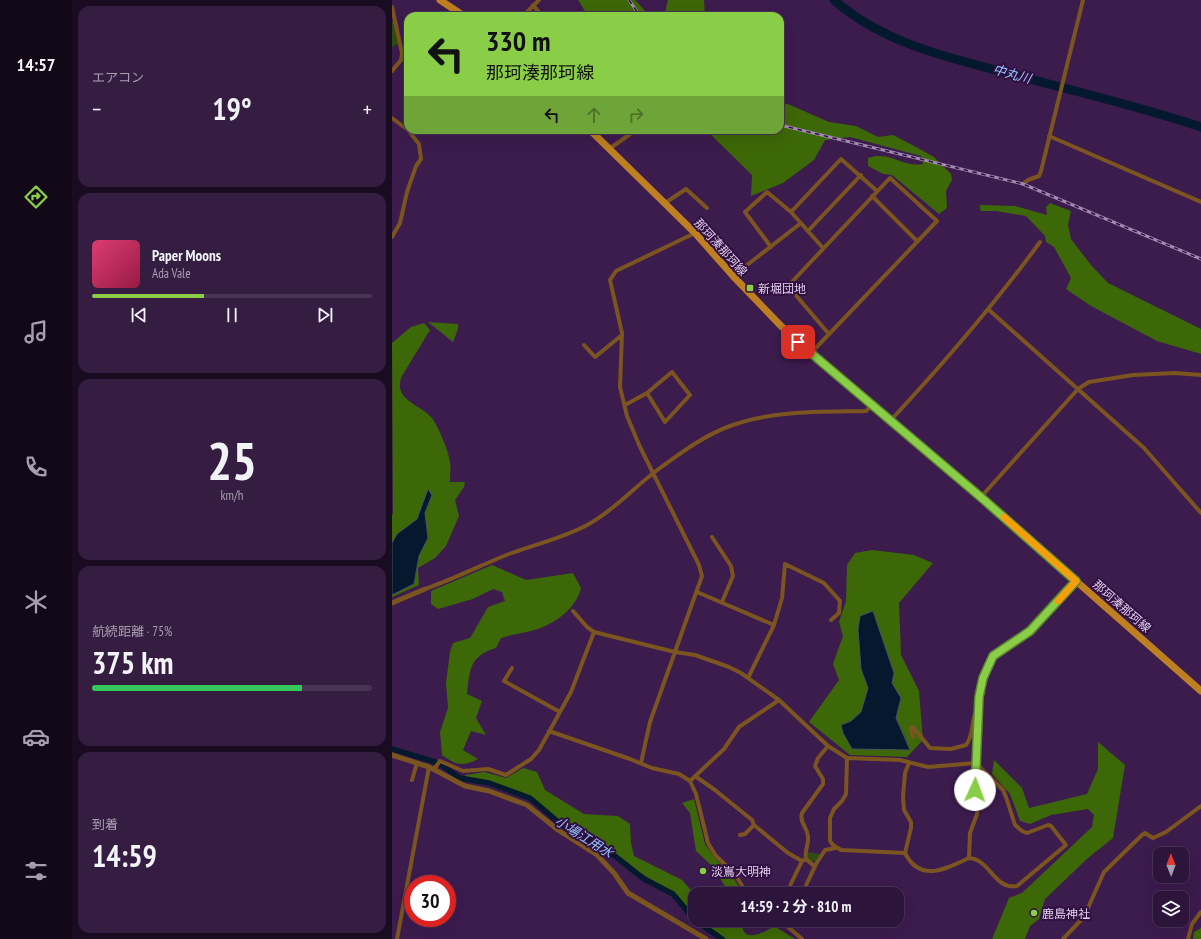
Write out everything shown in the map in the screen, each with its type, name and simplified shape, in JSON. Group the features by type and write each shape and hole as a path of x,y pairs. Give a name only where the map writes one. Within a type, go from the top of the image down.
{"main road":[{"path":"440,0 458,12"},
{"name":"那珂湊那珂線","path":"594,134 695,233 733,276 781,326 981,497 1201,691"}],"street":[{"path":"527,12 539,0"},
{"path":"1023,184 1028,180 1039,176 1041,171 1060,88 1083,0"},
{"path":"534,5 539,12"},
{"path":"392,7 402,53 401,60 392,71"},
{"path":"392,118 404,126"},
{"path":"392,237 400,223 407,192 416,166 421,159 419,144 412,134"},
{"path":"609,149 630,134"},
{"path":"1049,136 1201,202"},
{"path":"791,212 841,159 861,175 876,191"},
{"path":"808,231 861,175"},
{"path":"811,353 828,333 937,221 890,178 876,191 788,286 828,333"},
{"path":"664,203 686,189 707,208"},
{"path":"771,247 745,212 767,192 791,212 823,248"},
{"path":"872,196 917,241"},
{"path":"733,276 801,223"},
{"path":"641,763 650,722 702,580 699,565 653,473 627,416 620,387 622,335 610,280 611,276 616,271 695,233"},
{"path":"891,420 943,364 989,310 1040,242"},
{"path":"989,310 1144,448 1201,513"},
{"path":"584,344 594,357 622,335"},
{"path":"625,405 647,393 672,372 690,395 665,422 647,393"},
{"path":"981,497 1078,389 1089,382 1133,376 1175,373 1201,375"},
{"path":"392,603 425,589 447,582 510,554 579,529 614,508 641,482 653,473 706,438 732,425 788,415 866,411 872,405"},
{"path":"712,537 731,566 733,576 722,602"},
{"path":"748,678 774,625 782,598 785,564 824,583 840,601 839,613 831,620"},
{"path":"969,858 970,833 977,814 976,763 980,707 979,697 983,678 993,656 1030,631 1076,581"},
{"path":"697,592 774,625"},
{"path":"573,611 587,627 594,632 675,652 695,655 729,667 748,678 779,700 828,746 847,758 900,760 928,767 976,763 1003,790 1014,825 1027,833 1048,825 1051,826 1066,845 1028,878 1017,886 1010,887 1000,883 978,860 969,858 946,869 935,871 918,869 912,866 905,853 911,828 910,822 904,810 903,796 905,773 909,763"},
{"path":"397,939 426,781 431,768 440,761 463,771 488,769 506,775 535,754 571,692 594,632"},
{"path":"512,668 504,681 560,712"},
{"path":"690,781 724,749 739,727 779,700"},
{"path":"912,737 912,728 914,727 930,748 945,749 966,745 971,736 976,713 980,707"},
{"path":"549,731 652,768 678,774 690,781 696,794 708,843 716,856 735,874 743,887"},
{"path":"790,887 804,860 808,835 801,817 802,813 823,784 823,779 816,766 818,758 828,746"},
{"path":"392,755 431,768 454,782 496,793 528,805 558,830 601,859 614,873 628,893 706,939"},
{"path":"847,758 846,794 842,801 834,809 830,818 830,841 836,848 841,850 905,853"},
{"path":"412,780 417,763"},
{"path":"695,776 716,790 752,820 754,825 815,867"},
{"path":"1063,939 1084,917 1104,872 1142,835 1145,833 1153,838 1166,832 1201,806"},
{"path":"740,835 745,834 754,825"},
{"path":"805,887 815,867 826,850 836,848"},
{"path":"1188,939 1192,924 1201,912"},
{"path":"788,927 802,939"}],"green space":[{"path":"578,0 635,0 646,12 586,12"},
{"path":"668,0 704,0 705,12 665,12"},
{"path":"394,21 400,43 392,47 392,22"},
{"path":"784,104 829,122 856,126 878,137 893,135 934,157 951,174 952,180 946,191 947,208 939,214 892,175 883,174 868,166 868,158 876,156 889,157 916,165 923,164 921,156 850,137 825,140 814,160 783,183 751,196 752,175 710,134 784,134"},
{"path":"1050,203 1071,211 1068,225 1071,239 1091,265 1108,283 1201,329 1201,354 1157,341 1091,306 1066,289 1071,278 1054,247 1046,242 1045,236 1026,216 996,211 981,211 980,209 980,205 1015,206 1047,215 1046,207"},
{"path":"428,322 458,324 458,329 453,342"},
{"path":"424,323 430,330 402,376 400,384 401,390 408,400 426,412 434,420 446,446 450,468 450,482 465,482 464,487 455,500 459,516 446,546 435,558 418,568 419,585 392,597 392,343 411,327"},
{"path":"872,550 914,555 933,563 899,603 901,655 919,691 923,740 907,757 850,755 809,722 839,680 833,664 843,636 839,622 846,601 847,565 855,553","holes":["873,611 894,673 892,683 901,698 896,718 907,741 852,749 843,733 841,725 851,721 861,712 868,688 861,669 858,629 860,616"]},
{"path":"492,565 526,580 573,573 581,588 575,602 565,613 552,623 538,629 501,638 496,648 480,655 472,665 467,694 482,701 476,718 486,735 471,731 463,750 478,759 468,763 459,764 442,755 440,732 448,708 446,683 450,652 453,643 470,638 488,607 505,601 502,592 493,589 473,599 438,609 431,604 431,591"},
{"path":"1098,742 1125,765 1113,838 1088,858 1045,899 1039,919 1030,926 1025,939 992,939 1009,898 1022,893 1092,827 1094,815 1088,809 1051,815 1030,824 1020,821 1010,794 992,774 994,760 1022,788 1029,808 1087,794 1098,769"},
{"path":"523,768 537,772 545,790 584,814 618,816 630,824 631,843 634,856 682,880 688,887 688,908 675,894 629,866 606,848 563,824 538,802 486,781 464,778 465,775 485,772 506,778"},
{"path":"694,799 705,844 739,887 726,887 712,866 696,851 690,813 682,803"},
{"path":"807,852 820,854 816,861 811,862 808,859"},
{"path":"709,927 742,927 745,933 748,935 755,935 776,927 795,939 726,939"},
{"path":"1201,928 1201,939 1193,939 1194,932"}],"water":[{"path":"428,489 432,495 425,513 428,538 419,556 414,584 392,595 392,543 397,534 417,519"},
{"path":"873,611 894,673 892,683 901,698 896,718 910,750 852,749 843,733 841,725 851,721 861,712 868,688 861,669 858,629 860,616"}],"waterway":[{"name":"中丸川","path":"834,0 853,15 895,38 941,55 1130,105 1201,127"},
{"name":"小場江用水","path":"392,749 435,762"},
{"name":"小場江用水","path":"440,764 460,778 489,783 530,798 562,825 606,849 644,879 673,894 688,912"},
{"name":"小場江用水","path":"705,927 722,939"}],"railway":[{"path":"629,0 637,12"},
{"path":"784,126 1023,184 1201,259"}],"slow traffic":[{"path":"1004,517 1076,581 1058,601"}],"place":[{"name":"新堀団地","path":"750,288"},
{"name":"淡嶌大明神","path":"703,871"},
{"name":"鹿島神社","path":"1034,913"}],"route":[{"path":"798,342 983,499 1076,581 1030,631 996,652 993,656 983,678 979,697 975,790"}]}
